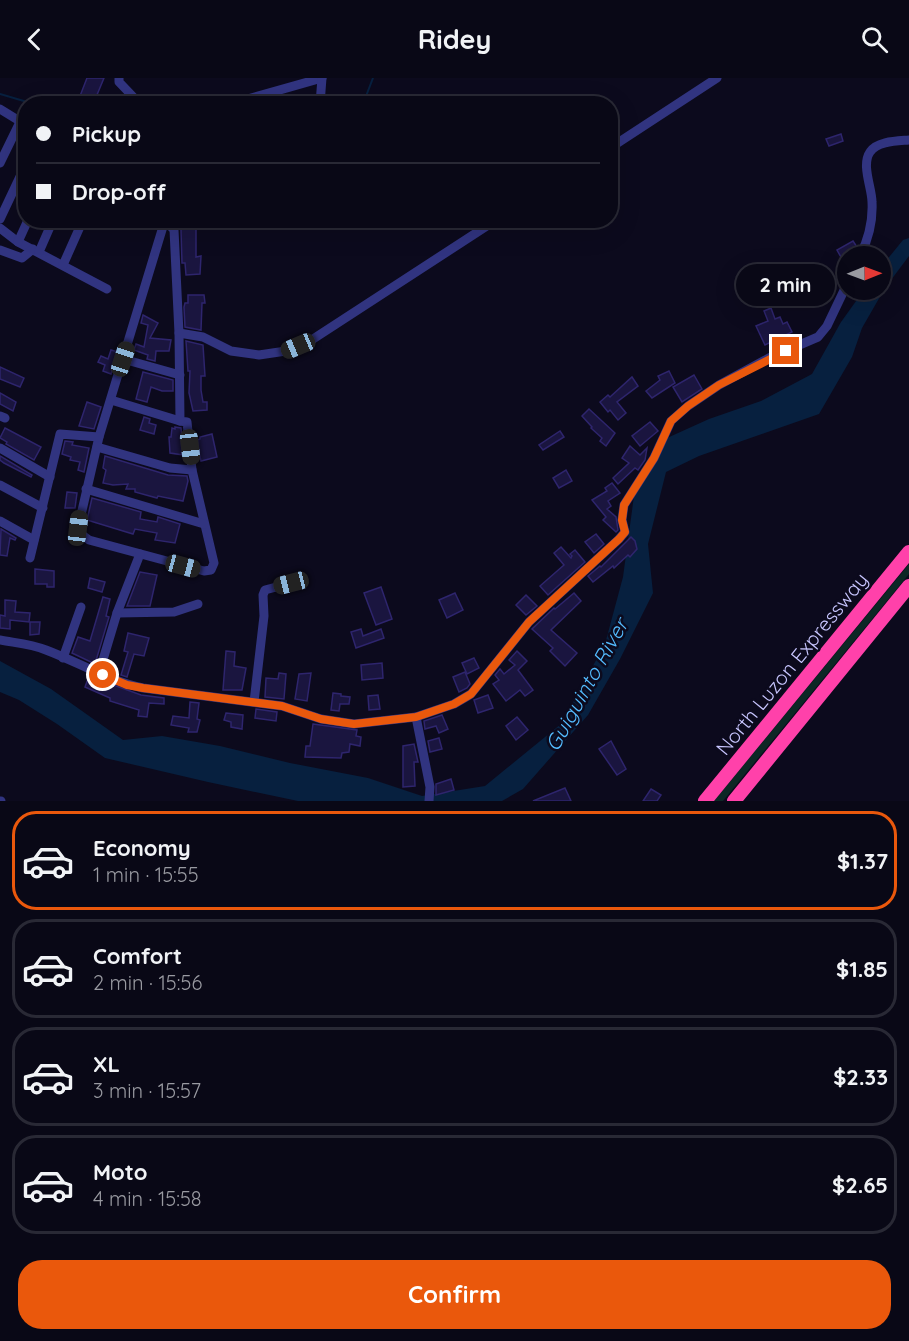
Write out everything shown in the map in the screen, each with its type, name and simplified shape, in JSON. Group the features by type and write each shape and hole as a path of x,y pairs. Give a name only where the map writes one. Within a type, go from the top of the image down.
{"highway":[{"name":"North Luzon Expressway","path":"705,801 909,552"},
{"name":"North Luzon Expressway","path":"734,801 909,586"}],"street":[{"path":"119,78 119,82 132,96"},
{"path":"258,96 322,78 321,96"},
{"path":"618,143 717,78"},
{"path":"0,109 18,120"},
{"path":"1,161 18,132"},
{"path":"865,246 873,203 866,160 870,150 880,145 909,141"},
{"path":"0,219 18,181"},
{"path":"0,228 18,242 107,289"},
{"path":"18,242 24,228"},
{"path":"0,250 22,258 36,251 49,228"},
{"path":"63,265 79,228"},
{"path":"111,400 187,422 192,470 214,563 211,570 204,571 89,540 81,534 78,528 98,442 163,228"},
{"path":"172,228 179,333 180,421"},
{"path":"179,333 203,337 231,351 259,355 286,351 310,341 484,228"},
{"path":"0,640 46,650 127,685 282,706 321,719 354,724 416,717 454,704 471,694 529,622 625,532 622,520 624,505 654,458 671,421 719,385 770,358 818,337 827,326 839,300"},
{"path":"123,359 180,375"},
{"path":"30,558 60,434 98,442 170,468 192,470"},
{"path":"0,448 50,477"},
{"path":"0,485 43,508"},
{"path":"86,489 204,524"},
{"path":"0,521 34,540"},
{"path":"99,673 117,613 140,554"},
{"path":"254,702 264,616 263,595 265,590 291,583"},
{"path":"117,613 174,612 198,604"},
{"path":"63,658 81,607"},
{"path":"416,717 430,788 429,801"}],"green space":[{"path":"909,564 909,574 723,801 714,801"}],"water":[{"path":"909,238 909,256 891,280 891,255 903,240"},
{"name":"Guiguinto River","path":"857,300 878,300 862,328 852,357 819,414 699,456 666,472 648,544 653,593 620,659 588,715 523,789 502,801 298,801 208,782 105,758 19,700 0,692 0,661 51,689 123,740 162,736 220,746 290,763 368,778 422,796 485,786 561,724 605,644 623,577 634,496 656,443 709,419 761,401 812,374 841,322"}],"building":[{"path":"87,78 104,78 96,96 80,96"},
{"path":"841,134 843,141 829,146 826,139"},
{"path":"180,228 196,228 196,257 201,256 200,274 186,275 185,263 182,263"},
{"path":"853,241 856,246 844,246"},
{"path":"188,295 204,295 201,330 185,327 184,307 185,303 188,303"},
{"path":"771,308 775,319 780,317 783,324 787,322 792,332 765,345 756,326 768,321 764,311"},
{"path":"143,315 158,323 150,338 171,340 169,351 156,351 155,361 147,359 148,355 134,350 136,344 144,347 148,325 141,323"},
{"path":"186,341 203,345 205,376 201,376 201,390 203,402 207,402 207,410 193,411 189,393 190,371 188,371"},
{"path":"111,350 118,352 111,374 103,371 105,365 98,362 101,356 108,359"},
{"path":"0,367 24,378 20,387 0,379"},
{"path":"669,371 675,383 652,398 646,391 660,380 658,376"},
{"path":"143,372 173,380 173,391 162,391 151,387 147,402 136,399"},
{"path":"694,375 702,389 682,402 673,387"},
{"path":"632,377 638,386 617,402 626,413 618,420 600,402 608,395 610,397"},
{"path":"0,393 16,402 13,411 0,404"},
{"path":"87,402 101,407 94,429 79,426"},
{"path":"589,409 615,433 606,446 600,441 602,438 582,416"},
{"path":"144,417 150,419 149,423 156,425 154,434 140,430"},
{"path":"650,422 658,431 640,446 632,436"},
{"path":"175,427 181,428 184,455 170,453 169,437 171,437 172,428 175,429"},
{"path":"5,428 41,447 34,460 0,438"},
{"path":"560,431 564,437 543,450 539,445"},
{"path":"212,434 217,457 201,461 196,440"},
{"path":"65,441 73,442 72,445 89,448 84,472 78,470 80,462 70,460 71,457 62,454"},
{"path":"630,446 640,455 647,448 645,460 638,470 635,468 618,484 613,478 629,463 622,458"},
{"path":"0,456 32,475 31,477 4,463 0,460"},
{"path":"105,456 168,475 187,476 183,501 158,496 157,498 135,492 135,489 126,489 128,484 103,483 106,470 103,468"},
{"path":"566,470 572,481 559,488 553,478"},
{"path":"612,483 620,493 608,501 611,506 607,509 616,517 618,530 616,532 603,520 606,517 592,500 607,491 605,488"},
{"path":"67,492 77,493 75,508 65,508"},
{"path":"92,498 141,512 140,519 157,522 158,517 180,524 175,543 155,540 157,533 135,529 133,534 87,520"},
{"path":"1,529 16,538 15,540 10,538 7,556 0,555"},
{"path":"596,534 604,544 594,553 585,542"},
{"path":"631,537 637,549 630,557 628,555 593,582 588,576 601,567"},
{"path":"561,547 571,558 570,554 575,550 585,562 548,595 540,586 564,565 554,553"},
{"path":"35,569 54,571 54,587 47,587 47,584 35,584"},
{"path":"140,572 157,575 150,606 127,606"},
{"path":"90,578 105,582 102,592 88,588"},
{"path":"381,587 392,619 376,625 364,593"},
{"path":"455,593 463,610 447,618 439,600"},
{"path":"574,593 581,601 551,630 577,653 565,666 550,651 553,648 532,629"},
{"path":"526,595 537,606 526,615 516,605"},
{"path":"103,597 110,599 106,616 109,617 95,664 72,653 78,637 90,641"},
{"path":"5,600 16,601 15,612 30,613 29,622 10,620 10,629 0,628 0,615 5,616"},
{"path":"30,622 40,622 39,634 30,635"},
{"path":"361,629 363,636 381,629 384,638 356,648 351,632"},
{"path":"128,633 149,638 144,656 134,654 127,677 121,675 128,652 124,651"},
{"path":"226,651 235,652 234,666 246,668 242,690 223,690"},
{"path":"517,651 527,661 518,670 533,690 525,696 520,690 506,701 493,684 499,680 495,675 500,669 504,674 515,665 509,660"},
{"path":"474,658 479,668 467,674 462,663"},
{"path":"382,663 383,678 362,680 361,665"},
{"path":"465,672 470,684 459,692 453,677"},
{"path":"279,673 286,674 284,699 265,697 266,678 278,679"},
{"path":"311,673 307,701 295,699 299,674"},
{"path":"89,676 141,695 164,698 164,704 149,703 147,717 138,716 139,710 110,701 110,698 85,687"},
{"path":"333,693 350,697 349,704 340,704 339,711 331,710"},
{"path":"378,695 380,709 369,710 368,696"},
{"path":"488,695 493,708 478,713 474,700"},
{"path":"190,702 199,703 197,719 200,720 197,732 188,732 189,728 171,725 173,716 189,718"},
{"path":"256,709 277,712 276,721 255,718"},
{"path":"226,713 243,715 242,729 231,727 231,722 224,720"},
{"path":"442,715 448,729 439,733 436,726 425,729 424,721"},
{"path":"517,717 528,730 516,740 506,726"},
{"path":"313,724 357,730 356,736 361,737 360,746 350,744 349,752 342,753 341,758 305,757 306,746 310,746"},
{"path":"439,738 442,749 430,752 428,741"},
{"path":"611,741 626,769 617,775 599,749"},
{"path":"414,744 418,762 414,762 415,786 403,787 403,746"},
{"path":"451,779 454,790 436,795 436,784"},
{"path":"565,788 571,801 533,801"},
{"path":"651,789 661,795 657,801 643,801"}],"waterway":[{"path":"366,96 373,78"},
{"path":"0,94 18,99"}],"route":[{"path":"103,675 127,685 282,706 321,719 354,724 416,717 454,704 471,694 529,622 625,532 622,520 624,505 654,458 671,421 719,385 786,351"}]}
